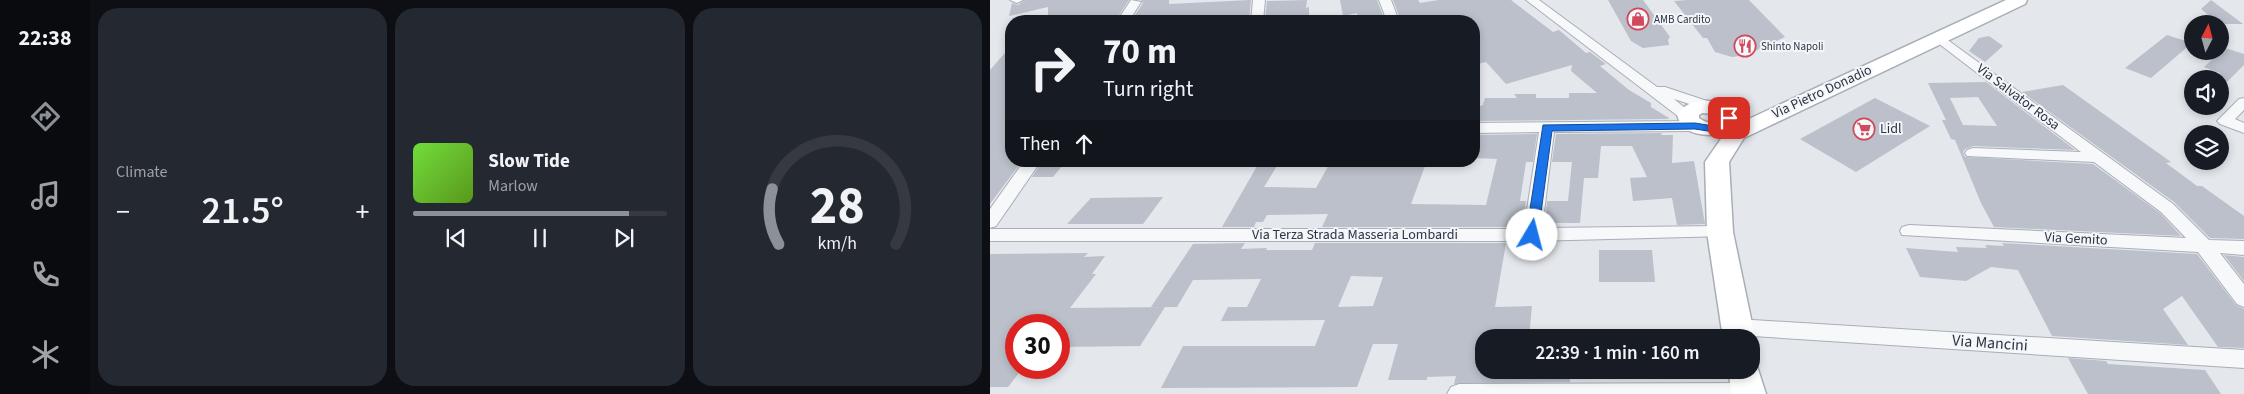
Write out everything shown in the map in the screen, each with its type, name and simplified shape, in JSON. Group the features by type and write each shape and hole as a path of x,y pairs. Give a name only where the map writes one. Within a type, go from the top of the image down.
{"main road":[{"name":"Via Pietro Donadio","path":"1717,162 1712,122 1781,111 2019,0"},
{"path":"1712,122 1717,162 1720,232 1737,329"}],"street":[{"path":"1258,15 1259,0"},
{"path":"1385,0 1391,15"},
{"path":"1532,0 1643,84 1712,122"},
{"path":"1127,15 1135,2"},
{"name":"Via Salvator Rosa","path":"1938,37 2167,208 2203,245 2244,299"},
{"path":"1643,84 1712,122"},
{"path":"2244,102 2225,121 2244,128"},
{"path":"1480,128 1547,128 1712,122"},
{"path":"1532,235 1547,128"},
{"path":"1973,153 2098,157"},
{"path":"990,222 1029,167"},
{"name":"Via Gemito","path":"1909,231 2244,248"},
{"name":"Via Terza Strada Masseria Lombardi","path":"990,234 1532,235 1720,232"},
{"name":"Via Mancini","path":"1760,333 2244,359"},
{"path":"1459,394 1747,386"}],"building":[{"path":"1025,0 1129,0 1119,15 1048,15 1048,7 1009,15 1012,3 1018,5"},
{"path":"1141,0 1169,0 1169,4 1251,0 1250,15 1135,15 1143,3"},
{"path":"1307,0 1306,8 1309,7 1309,15 1266,15 1267,1"},
{"path":"1340,0 1377,0 1383,15 1358,15 1357,13 1343,15"},
{"path":"1393,0 1418,0 1420,3 1439,0 1511,0 1553,32 1559,30 1586,53 1590,52 1606,64 1600,66 1629,90 1651,103 1651,107 1669,118 1480,121 1480,106 1483,105 1485,98 1517,98 1514,94 1536,94 1536,98 1569,98 1569,93 1597,93 1571,71 1572,65 1506,84 1486,62 1480,64 1480,15 1399,15"},
{"name":"AMB Cardito","path":"1608,0 1643,0 1670,37 1668,40 1669,45 1643,48 1631,41"},
{"path":"1749,0 1785,37 1747,55 1732,57 1715,52 1707,38 1703,38 1674,1"},
{"path":"2211,0 2243,24 2229,24 2229,15 2208,15 2201,9"},
{"path":"2167,35 2184,40 2184,50 2151,78 2125,68"},
{"path":"1989,36 2003,46 1985,62 1969,51 1979,38"},
{"path":"2229,49 2244,54 2244,65 2229,80 2229,70 2212,70 2204,67 2212,60 2229,60"},
{"path":"1005,53 1005,167 1018,167 990,204 990,70"},
{"path":"1986,82 2075,150 1973,146 1965,149 1963,152 1965,157 2093,164 2160,213 2181,236 1994,227 1981,203 1955,140 1951,139 1942,120 1946,120 1928,83","holes":["1978,97 1997,126 1963,125 1950,98"]},
{"path":"2063,85 2171,162 2166,163 2197,186 2202,186 2244,216 2244,239 2210,238 2174,202 2022,92"},
{"path":"1875,98 1930,126 1856,172 1800,139"},
{"path":"1662,133 1661,135 1673,135 1672,163 1694,161 1705,224 1677,225 1672,198 1633,201 1630,178 1647,177 1632,146 1601,146 1598,178 1584,178 1580,223 1545,223 1547,201 1568,201 1572,162 1552,162 1556,134"},
{"path":"1537,134 1533,162 1526,162 1520,201 1526,201 1523,222 1516,222 1515,227 1322,227 1328,214 1267,215 1263,222 1256,222 1254,227 1222,227 1257,167 1276,167 1264,187 1316,188 1328,167 1425,167 1411,204 1486,205 1497,159 1480,158 1480,135"},
{"path":"1039,167 1061,167 1053,177 1032,177"},
{"path":"1163,197 1143,224 1067,224 1091,198"},
{"path":"1245,243 1241,249 1312,250 1315,243 1506,243 1495,307 1532,306 1530,329 1475,329 1475,379 1570,379 1570,382 1454,384 1456,376 1427,377 1427,380 1388,380 1398,344 1373,344 1357,387 1161,388 1183,346 1315,346 1325,320 1221,321 1228,307 1247,307 1261,279 1193,280 1177,307 1151,307 1193,244","holes":["1351,276 1383,277 1373,306 1338,307"]},
{"path":"2002,243 2197,254 2236,305 2244,309 2244,348 2218,347 2182,296 2163,309 2188,345 2052,336 2018,270 1991,267 1966,281 1920,277 1906,248 1958,252 1956,247 1987,248 1985,245 2004,246"},
{"path":"1599,250 1652,250 1655,282 1599,282"},
{"path":"1088,253 1084,257 1105,256 1092,274 1096,274 1070,308 1165,307 1140,346 1070,347 1070,314 1005,314 1005,379 1014,379 1008,387 990,387 990,254"},
{"path":"2224,255 2244,257 2244,281"},
{"path":"2068,358 2106,361 2108,364 2205,370 2221,394 2088,394"}],"place":[{"name":"AMB Cardito","path":"1638,19"},
{"name":"Shinto Napoli","path":"1745,46"},
{"name":"Lidl","path":"1864,129"}],"route":[{"path":"1532,235 1547,128 1695,126 1704,129 1714,129 1725,126 1729,118"}]}
